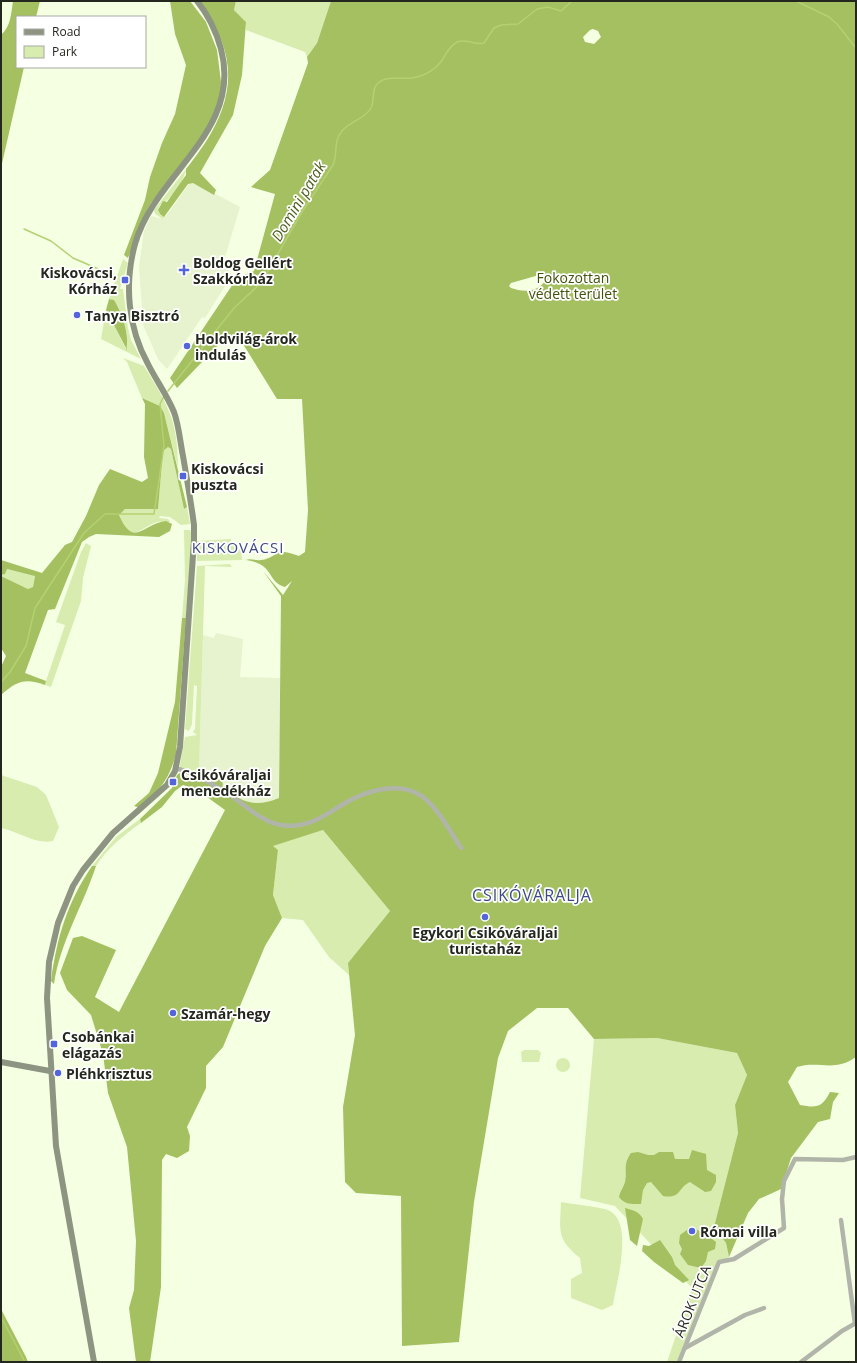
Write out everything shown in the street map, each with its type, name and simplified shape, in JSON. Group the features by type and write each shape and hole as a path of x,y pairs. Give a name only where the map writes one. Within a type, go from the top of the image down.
{"main road":[{"path":"94,1362 58,1165 50,1071 47,982 52,942 65,904 83,870 101,846 164,789 176,768 182,732 194,525 178,424 169,400 147,363 135,334 131,316 129,283 135,244 148,214 162,192 204,138 217,112 222,97 225,84 223,57 214,28 197,1"},
{"path":"1,1062 50,1071"}],"street":[{"path":"176,768 205,779 269,822 286,826 300,826 316,821 351,799 371,791 387,789 412,792 423,798 435,810 461,848"},
{"name":"ÁROK UTCA","path":"685,1348 719,1262 734,1259 784,1228 782,1199 784,1181 794,1159 843,1160 856,1157"},
{"path":"801,1362 838,1334 855,1324 841,1220"},
{"path":"679,1362 685,1348 745,1315 764,1308"}],"shaded area":[{"name":"Boldog Gellért Szakkórház","path":"191,181 240,207 223,264 232,275 205,318 202,317 167,369 158,359 143,325 139,266 144,231 151,216 164,219"},
{"path":"216,633 243,639 240,677 280,678 279,799 268,803 254,803 237,799 223,786 222,778 201,774 199,772 203,635 214,638"}],"green space":[{"path":"13,1 40,1 36,16 16,16 16,68 24,68 1,168 1,35 9,24"},
{"path":"170,1 190,1 206,22 217,50 222,90 214,116 201,140 151,203 140,224 128,258 124,255 145,200 150,177 162,143 175,114 186,65 175,34"},
{"path":"198,1 236,1 234,10 246,22 242,75 233,115 200,173 216,190 214,195 193,183 188,184 164,217 158,210 163,201 167,202 186,175 186,169 197,155 216,125 227,93 228,76 226,58 221,40"},
{"path":"236,1 331,1 317,43 307,57 305,52 246,30 246,22 234,10"},
{"name":"Fokozottan védett terület","path":"331,1 856,1 856,1057 848,1062 840,1064 805,1065 797,1067 788,1082 800,1105 818,1106 824,1101 830,1092 839,1093 833,1102 830,1119 818,1122 791,1158 781,1189 759,1199 748,1213 729,1257 726,1243 714,1227 738,1133 735,1105 747,1075 737,1053 657,1038 594,1039 568,1008 537,1008 508,1031 498,1058 474,1202 459,1342 402,1346 401,1196 356,1193 345,1182 343,1107 355,1035 348,963 390,911 323,830 273,846 278,850 273,895 282,918 265,946 223,1047 206,1066 206,1088 187,1127 190,1136 189,1151 177,1158 166,1154 162,1160 161,1287 150,1362 136,1362 129,1308 134,1290 136,1241 127,1147 108,1093 103,1054 91,1015 67,990 60,973 73,938 82,936 116,950 95,997 119,1012 225,810 196,789 183,785 175,791 162,807 141,823 140,819 172,788 177,775 180,773 195,780 201,774 222,778 223,787 242,800 249,802 263,803 279,798 281,596 263,571 283,595 292,581 285,587 275,581 262,565 246,560 267,559 281,552 299,556 305,552 308,510 302,399 277,399 240,339 226,337 177,388 170,378 237,278 254,271 275,194 251,187 270,170 308,63 307,57 317,43","holes":["593,29 598,31 601,37 594,44 585,42 583,37","539,275 543,276 545,281 534,290 524,291 511,288 509,286 511,283"]},
{"path":"186,169 183,179 176,190 164,203 160,205 158,210 160,214 164,217 167,215 163,219 155,214 154,210"},
{"path":"123,259 128,263 120,289 123,289 131,340 141,359 101,339 106,310 126,349 126,330 120,311 114,300 109,299"},
{"path":"109,299 114,300 125,325 127,339 126,352 126,348 106,310"},
{"path":"123,358 144,366 165,403 174,425 178,452 178,468 164,413 160,406 142,398 127,362"},
{"path":"142,398 160,406 164,413 187,507 184,509 171,449 168,447 163,451 158,509 125,509 119,515 129,531 134,533 166,521 172,524 170,531 159,537 96,534 82,542 55,609 48,610 25,673 46,681 45,685 27,681 22,682 1,695 1,667 6,656 1,648 1,576 28,589 33,587 35,576 7,569 5,574 1,575 1,560 42,573 65,545 72,542 86,516 99,485 110,469 142,482 148,478 144,457 145,404"},
{"path":"168,447 171,449 184,509 187,507 190,524 181,525 170,517 160,516 159,518 168,519 172,524 170,522 157,522 137,532 130,532 123,524 119,515 125,509 158,509 163,451"},
{"path":"184,530 190,530 192,534 186,618 182,618 185,580"},
{"path":"231,539 231,543 240,542 242,560 197,561 197,541"},
{"path":"86,543 91,546 83,578 81,601 51,687 45,685 65,625 56,622 81,552"},
{"path":"230,564 232,567 205,566 199,772 201,774 199,776 180,769 185,737 197,735 193,732 195,729 197,686 194,685 192,724 189,731 185,729 197,566"},
{"path":"7,569 35,575 33,587 28,589 1,576"},
{"path":"182,618 186,618 176,754 170,772 162,784 140,808 134,806 149,793 158,773 175,702"},
{"path":"1,775 37,787 46,795 59,827 53,841 40,841 1,828"},
{"path":"140,819 141,823 122,837 100,859 96,866 92,866 116,837"},
{"path":"323,830 390,911 348,963 349,975 329,957 303,920 282,918 273,895 278,850 272,846"},
{"path":"92,866 96,866 61,953 54,984 51,981 53,965 64,921 76,893"},
{"path":"657,1038 737,1053 747,1075 735,1105 738,1133 714,1227 726,1243 729,1257 719,1263 677,1362 667,1362 692,1288 615,1206 580,1198 594,1039"},
{"path":"524,1050 538,1050 541,1053 539,1062 522,1062 521,1052"},
{"path":"560,1058 566,1058 570,1062 570,1068 566,1072 560,1072 556,1068 556,1062"},
{"path":"692,1150 706,1154 707,1170 716,1175 716,1182 711,1191 705,1192 690,1182 676,1194 669,1197 663,1196 651,1182 647,1183 643,1190 641,1204 626,1203 621,1200 619,1197 624,1186 626,1178 626,1165 628,1157 631,1153 638,1152 654,1155 659,1152 673,1152 675,1159 689,1159"},
{"path":"561,1202 610,1211 617,1218 621,1228 622,1255 613,1305 602,1310 571,1298 571,1279 582,1273 580,1258 567,1245 561,1233"},
{"path":"625,1208 633,1210 643,1219 637,1246 630,1240"},
{"path":"691,1227 704,1233 716,1242 715,1249 708,1252 706,1261 701,1268 688,1265 680,1254 682,1249 679,1243 680,1235"},
{"path":"660,1240 672,1257 675,1265 689,1280 683,1283 654,1262 642,1251 643,1245 649,1246"},
{"path":"1,1309 26,1357 28,1362 1,1362"}],"waterway":[{"name":"Domini patak","path":"168,391 234,308 261,283 302,212 333,165 339,135 345,128 368,112 371,108 374,91 378,83 382,80 392,78 412,78 423,75 438,66 449,49 457,42 464,41 477,44 484,43 494,28 501,25 518,24 537,9 548,7 561,11 572,1"},
{"path":"796,1 829,17 837,24 856,48"},
{"path":"24,229 51,241 73,258 103,271 107,279"},
{"path":"1,682 10,672 26,646 35,608 84,533 105,514 154,514 164,446 160,404 164,396"},
{"path":"1,1317 25,1362"}],"place":[{"name":"Boldog Gellért Szakkórház","path":"184,270"},
{"name":"Kiskovácsi, Kórház","path":"125,280"},
{"name":"Tanya Bisztró","path":"77,315"},
{"name":"Holdvilág-árok indulás","path":"187,346"},
{"name":"Kiskovácsi puszta","path":"183,476"},
{"name":"Csikóváraljai menedékház","path":"173,782"},
{"name":"Egykori Csikóváraljai turistaház","path":"485,917"},
{"name":"Szamár-hegy","path":"173,1013"},
{"name":"Csobánkai elágazás","path":"54,1044"},
{"name":"Pléhkrisztus","path":"58,1073"},
{"name":"Római villa","path":"692,1231"}],"district":[{"name":"KISKOVÁCSI","path":"238,547"},
{"name":"CSIKÓVÁRALJA","path":"532,895"}]}
